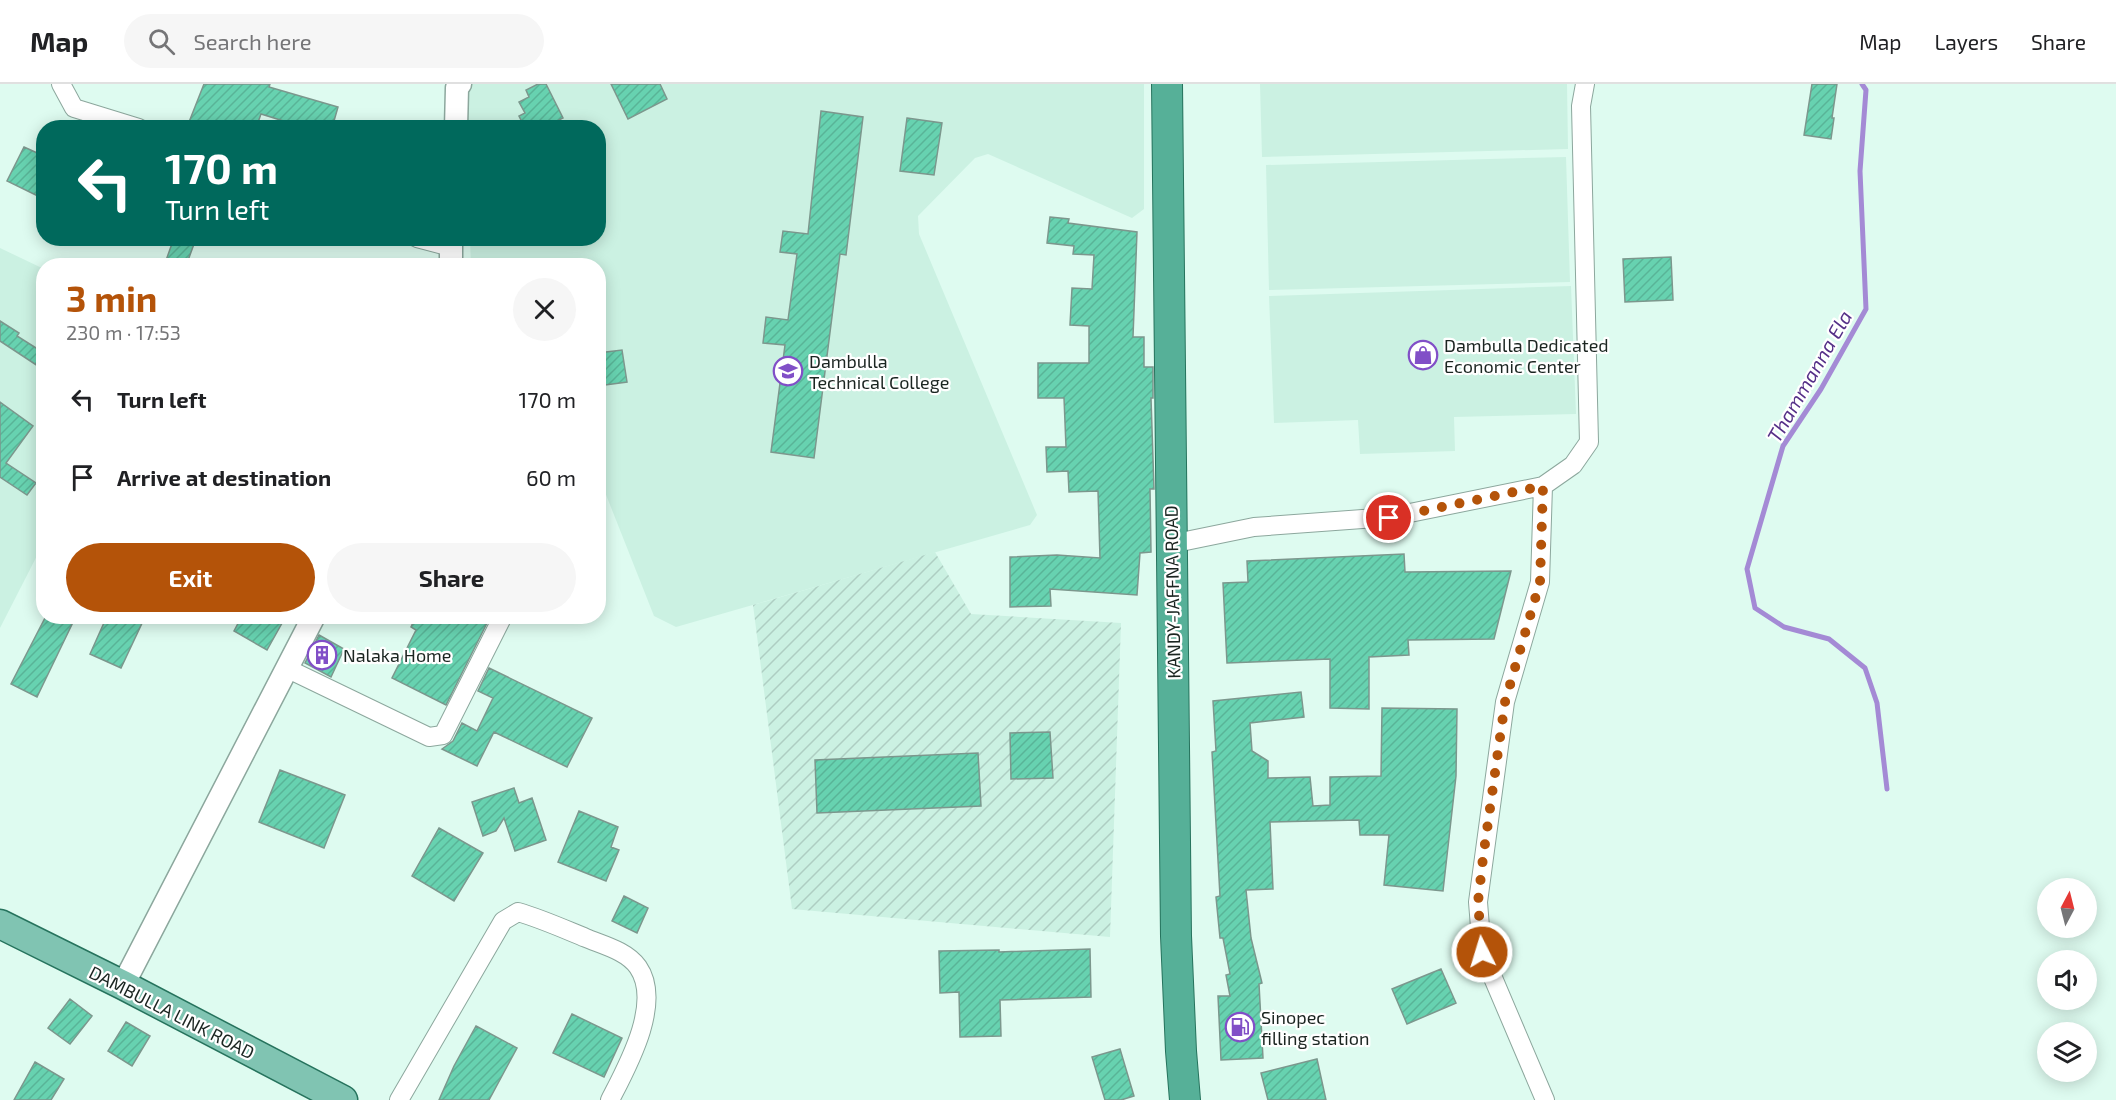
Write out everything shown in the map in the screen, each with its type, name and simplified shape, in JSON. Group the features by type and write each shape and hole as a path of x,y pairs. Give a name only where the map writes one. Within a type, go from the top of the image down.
{"highway":[{"name":"KANDY-JAFFNA ROAD","path":"1167,84 1176,936 1185,1100"}],"main road":[{"name":"DAMBULLA LINK ROAD","path":"0,924 343,1100"}],"street":[{"path":"61,84 74,108 112,120"},
{"path":"456,120 457,88 460,84"},
{"path":"1171,544 1254,527 1389,518 1543,486 1573,465 1589,442 1581,106 1584,84"},
{"path":"1543,486 1540,582 1505,702 1478,902 1482,952 1545,1100"},
{"path":"123,986 310,624"},
{"path":"286,668 429,737 443,735 499,624"},
{"path":"399,1100 503,921 518,912 538,918 622,954 637,965 646,982 642,1026 632,1058 610,1100"}],"shaded area":[{"name":"Dambulla Technical College","path":"469,84 1144,84 1144,209 1132,218 988,154 975,158 918,216 919,234 1037,515 1030,525 676,627 654,616 606,495 606,258 471,258 470,246 606,246 606,120 466,120"},
{"path":"1260,84 1567,84 1568,149 1262,157"},
{"name":"Dambulla Dedicated Economic Center","path":"1566,157 1570,282 1269,290 1266,165"},
{"path":"0,248 36,265 36,558 0,628"},
{"name":"Dambulla Dedicated Economic Center","path":"1571,286 1576,414 1454,417 1455,451 1360,454 1358,420 1274,423 1269,296"},
{"path":"935,552 971,614 1121,623 1110,937 792,909 753,605"}],"building":[{"path":"204,84 270,84 269,87 338,107 334,120 280,120 261,114 259,120 190,120"},
{"path":"538,84 546,84 563,118 559,120 521,120 519,116 525,113 519,102 529,97 526,90"},
{"path":"611,84 660,84 667,99 628,119"},
{"path":"1812,84 1837,84 1831,139 1804,135"},
{"path":"821,111 863,117 846,255 840,254 814,458 771,452 785,345 763,343 766,317 788,320 797,254 780,252 783,231 808,234"},
{"path":"907,118 942,123 934,175 900,171"},
{"path":"24,147 36,152 36,195 7,181"},
{"path":"1050,217 1069,219 1068,223 1137,232 1133,337 1144,337 1144,367 1153,367 1153,398 1151,398 1154,489 1150,489 1151,552 1140,553 1137,595 1050,589 1051,606 1010,607 1010,557 1057,555 1100,558 1098,491 1069,492 1068,471 1047,472 1046,447 1066,447 1064,398 1038,398 1038,363 1089,363 1089,326 1070,325 1072,288 1092,289 1094,255 1073,254 1074,246 1047,243"},
{"path":"171,246 193,246 189,258 167,258"},
{"path":"1671,257 1673,300 1625,302 1623,259"},
{"path":"0,321 19,333 17,336 36,348 36,365 0,341"},
{"path":"622,350 627,382 606,385 606,352"},
{"path":"0,402 33,426 6,463 36,483 27,495 0,477"},
{"path":"1404,554 1405,572 1511,571 1494,639 1408,640 1409,655 1369,657 1369,709 1330,708 1330,659 1227,663 1223,583 1248,582 1247,561"},
{"path":"42,624 72,624 37,697 11,684"},
{"path":"103,624 142,624 121,668 90,654"},
{"path":"238,624 282,624 267,650 234,631"},
{"path":"412,624 486,624 446,705 392,678 416,630 411,627"},
{"name":"Nalaka Home","path":"319,635 344,649 331,677 305,663"},
{"path":"489,668 592,718 567,767 494,732 477,766 442,749 453,741 462,723 477,731 493,698 478,691"},
{"path":"1301,692 1304,717 1250,723 1252,751 1268,761 1268,778 1310,777 1313,806 1330,805 1330,777 1381,776 1382,708 1457,709 1456,776 1443,891 1384,885 1389,835 1360,835 1359,820 1270,822 1273,889 1246,890 1251,938 1262,983 1259,984 1263,1058 1221,1060 1218,996 1230,996 1226,975 1230,974 1223,938 1220,938 1216,897 1220,896 1212,752 1216,751 1213,701"},
{"path":"1050,732 1053,778 1011,779 1010,733"},
{"path":"978,753 981,806 817,813 815,760"},
{"path":"280,770 345,795 324,848 259,822"},
{"path":"514,788 519,803 532,798 546,840 515,851 504,818 496,831 483,836 472,802"},
{"path":"579,811 618,827 611,847 619,850 606,881 558,862"},
{"path":"439,828 483,853 454,901 412,876"},
{"path":"624,896 648,908 637,933 612,921"},
{"path":"1090,949 1091,997 1000,1000 1001,1036 960,1037 959,992 940,993 939,951"},
{"path":"1441,969 1456,1003 1407,1024 1392,989"},
{"path":"70,999 92,1016 70,1044 48,1028"},
{"path":"572,1014 622,1038 604,1077 553,1053"},
{"path":"126,1022 150,1036 132,1066 108,1051"},
{"path":"476,1026 517,1048 489,1100 439,1100 454,1066"},
{"path":"1120,1049 1134,1096 1121,1100 1105,1100 1092,1057"},
{"path":"1317,1059 1326,1100 1268,1100 1261,1073"},
{"path":"35,1062 64,1079 51,1100 14,1100"}],"waterway":[{"name":"Thammanna Ela","path":"1862,84 1866,90 1860,171 1866,309 1821,389 1783,446 1747,569 1755,608 1784,627 1829,639 1865,668 1877,703 1887,789"}],"place":[{"name":"Dambulla Dedicated Economic Center","path":"1423,355"},
{"name":"Dambulla Technical College","path":"788,371"},
{"name":"Nalaka Home","path":"322,655"},
{"name":"Sinopec filling station","path":"1240,1027"}],"route":[{"path":"1389,518 1543,486 1540,582 1505,702 1483,858 1478,902 1482,952"}]}
